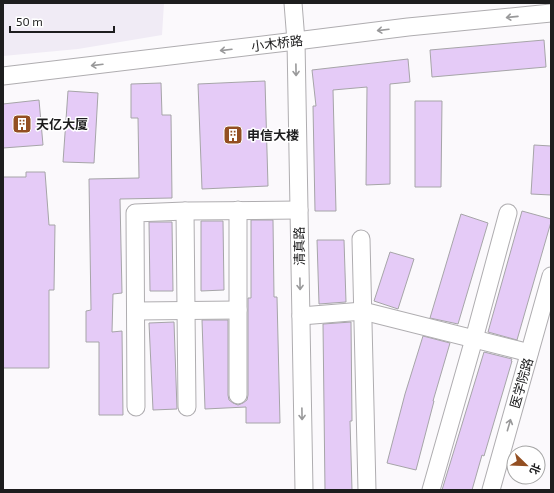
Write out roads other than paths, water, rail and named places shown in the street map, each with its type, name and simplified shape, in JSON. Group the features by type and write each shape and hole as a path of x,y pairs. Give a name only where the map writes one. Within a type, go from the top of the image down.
{"street":[{"name":"清真路","path":"293,3 296,41 304,490"},
{"name":"小木桥路","path":"3,76 408,27 551,13"},
{"path":"238,210 238,395"},
{"path":"136,407 135,213 299,210"},
{"path":"185,211 187,407"},
{"path":"432,490 508,213"},
{"path":"361,239 367,490"},
{"name":"医学院路","path":"491,490 529,353 547,306 551,276"},
{"path":"136,311 238,310"},
{"path":"300,316 363,311 529,353"}],"place":[{"name":"天亿大厦","path":"22,124"},
{"name":"申信大楼","path":"233,135"}]}
